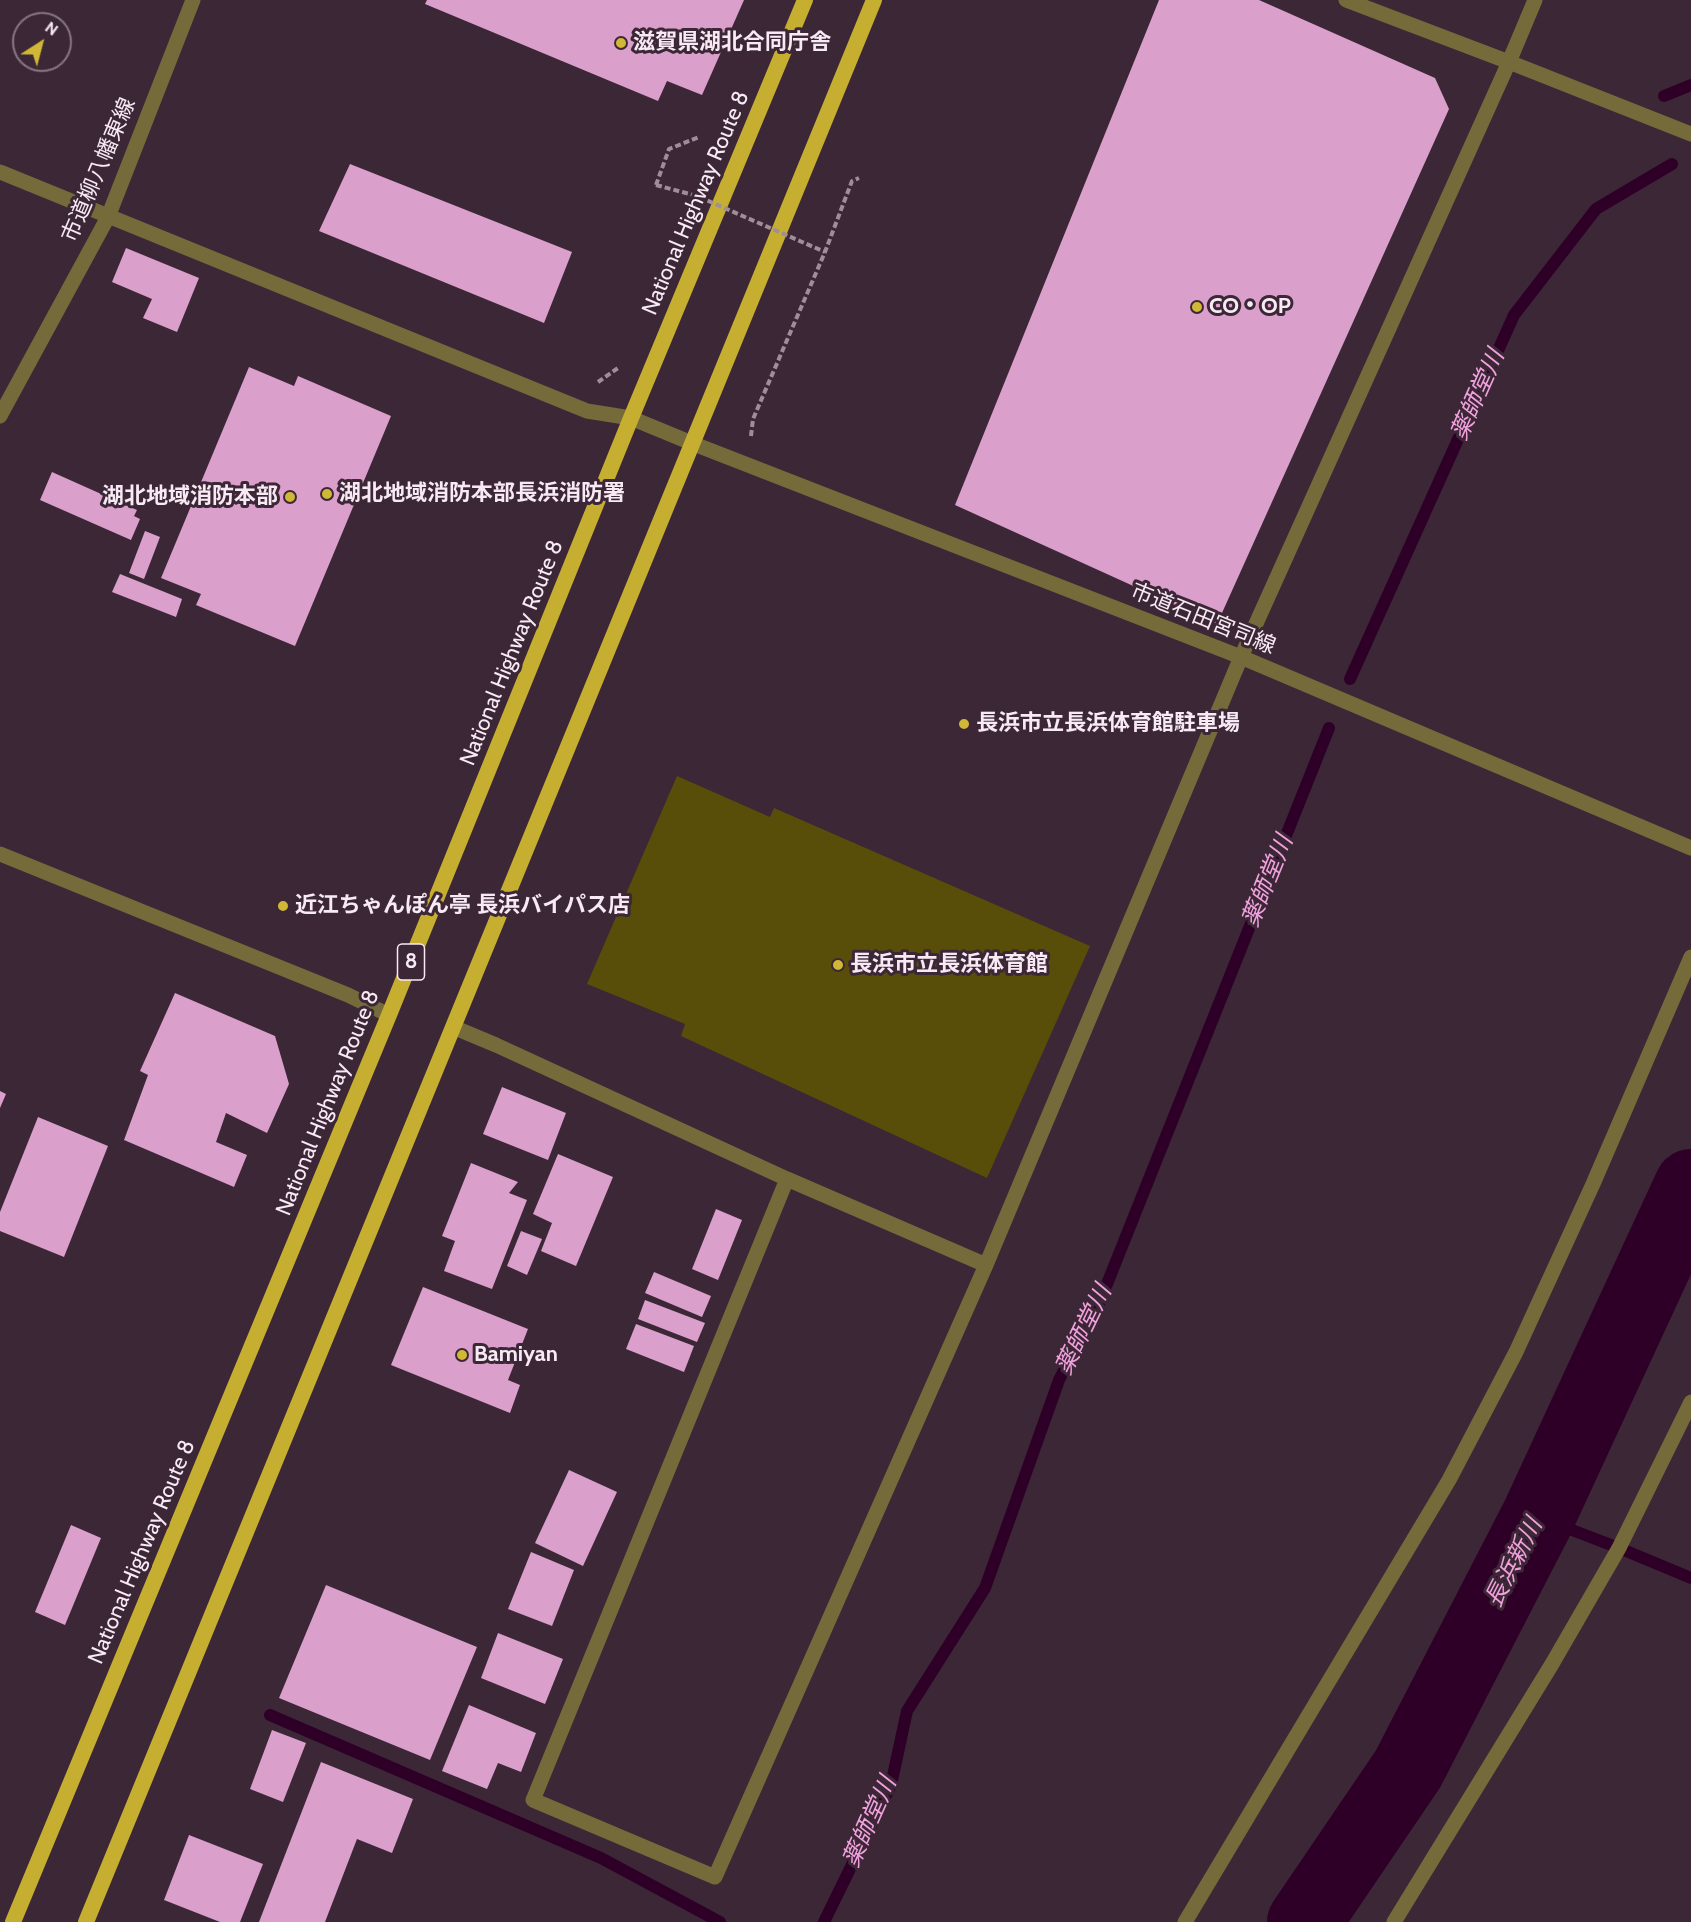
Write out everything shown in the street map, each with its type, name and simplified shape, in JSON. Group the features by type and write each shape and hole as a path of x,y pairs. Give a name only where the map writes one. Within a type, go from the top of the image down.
{"highway":[{"name":"National Highway Route 8","path":"13,1922 389,1015 631,418 805,0"},
{"path":"86,1922 694,444 874,0"}],"street":[{"name":"市道柳八幡東線","path":"0,416 108,217 194,0"},
{"path":"1346,0 1691,134"},
{"path":"786,1179 533,1800 715,1877 986,1264 1241,657 1509,62 1534,0"},
{"name":"市道石田宮司線","path":"0,172 586,411 631,418 1241,657 1691,848"},
{"path":"0,854 348,995 389,1015"},
{"path":"1185,1922 1465,1450 1516,1352 1593,1184 1691,957"},
{"path":"453,1027 786,1179 986,1264"},
{"path":"1394,1922 1552,1664 1619,1548 1691,1402"}],"path":[{"path":"699,136 669,149 656,184 698,196 825,252"},
{"path":"753,419 825,252 852,181 859,178"},
{"path":"598,382 619,368"}],"shaded area":[{"name":"長浜市立長浜体育館","path":"677,776 770,817 774,808 1090,946 987,1178 681,1036 685,1024 587,984"}],"building":[{"name":"滋賀県湖北合同庁舎","path":"427,0 744,0 702,95 667,81 658,101 425,4"},
{"name":"CO・OP","path":"1159,0 1259,0 1435,78 1449,109 1217,624 955,505"},
{"path":"350,164 572,252 544,323 319,231"},
{"path":"126,248 199,278 177,332 143,318 152,299 112,282"},
{"path":"249,367 294,386 298,376 391,416 295,646 196,605 201,594 161,578"},
{"path":"52,472 137,510 134,516 140,519 131,540 40,500"},
{"path":"145,531 160,537 144,579 129,573"},
{"path":"120,574 182,599 176,617 112,592"},
{"path":"175,993 275,1036 289,1084 267,1133 226,1113 216,1142 247,1155 234,1187 124,1140 148,1075 140,1071"},
{"path":"502,1087 566,1113 548,1160 483,1134"},
{"path":"0,1091 6,1094 0,1108"},
{"path":"38,1117 108,1146 64,1257 0,1231 0,1212"},
{"path":"558,1154 613,1177 576,1266 541,1251 552,1223 533,1214"},
{"path":"471,1163 518,1182 509,1193 527,1200 492,1289 444,1271 455,1241 442,1236"},
{"path":"716,1209 742,1220 718,1280 692,1269"},
{"path":"521,1231 542,1239 527,1275 507,1266"},
{"path":"654,1272 711,1296 702,1317 645,1293"},
{"path":"423,1287 528,1329 508,1380 520,1385 510,1413 391,1365"},
{"path":"645,1300 705,1323 697,1342 638,1319"},
{"path":"636,1324 694,1346 684,1372 626,1349"},
{"path":"569,1470 617,1492 583,1566 535,1543"},
{"path":"71,1525 101,1538 65,1625 35,1612"},
{"path":"531,1552 574,1570 552,1626 508,1609"},
{"path":"326,1585 477,1647 430,1760 279,1698"},
{"path":"498,1633 563,1659 545,1704 481,1678"},
{"path":"469,1705 536,1733 521,1772 498,1763 487,1789 442,1771"},
{"path":"272,1730 306,1743 283,1802 250,1789"},
{"path":"321,1762 413,1799 392,1853 357,1839 325,1922 259,1922"},
{"path":"189,1835 263,1864 240,1922 220,1922 164,1900"}],"waterway":[{"path":"1664,96 1691,85"},
{"name":"薬師堂川","path":"1350,679 1514,315 1596,209 1672,164"},
{"name":"薬師堂川","path":"824,1922 891,1785 907,1711 985,1588 1059,1380 1101,1299 1329,728"},
{"name":"長浜新川","path":"1304,1922 1408,1769 1538,1517 1691,1186"},
{"path":"1538,1517 1691,1578"},
{"path":"270,1715 601,1858 720,1922"}],"place":[{"name":"滋賀県湖北合同庁舎","path":"621,43"},
{"name":"CO・OP","path":"1197,307"},
{"name":"湖北地域消防本部長浜消防署","path":"327,494"},
{"name":"湖北地域消防本部","path":"290,497"},
{"name":"長浜市立長浜体育館駐車場","path":"964,724"},
{"name":"近江ちゃんぽん亭 長浜バイパス店","path":"283,906"},
{"name":"長浜市立長浜体育館","path":"838,965"},
{"name":"Bamiyan","path":"462,1355"}]}
